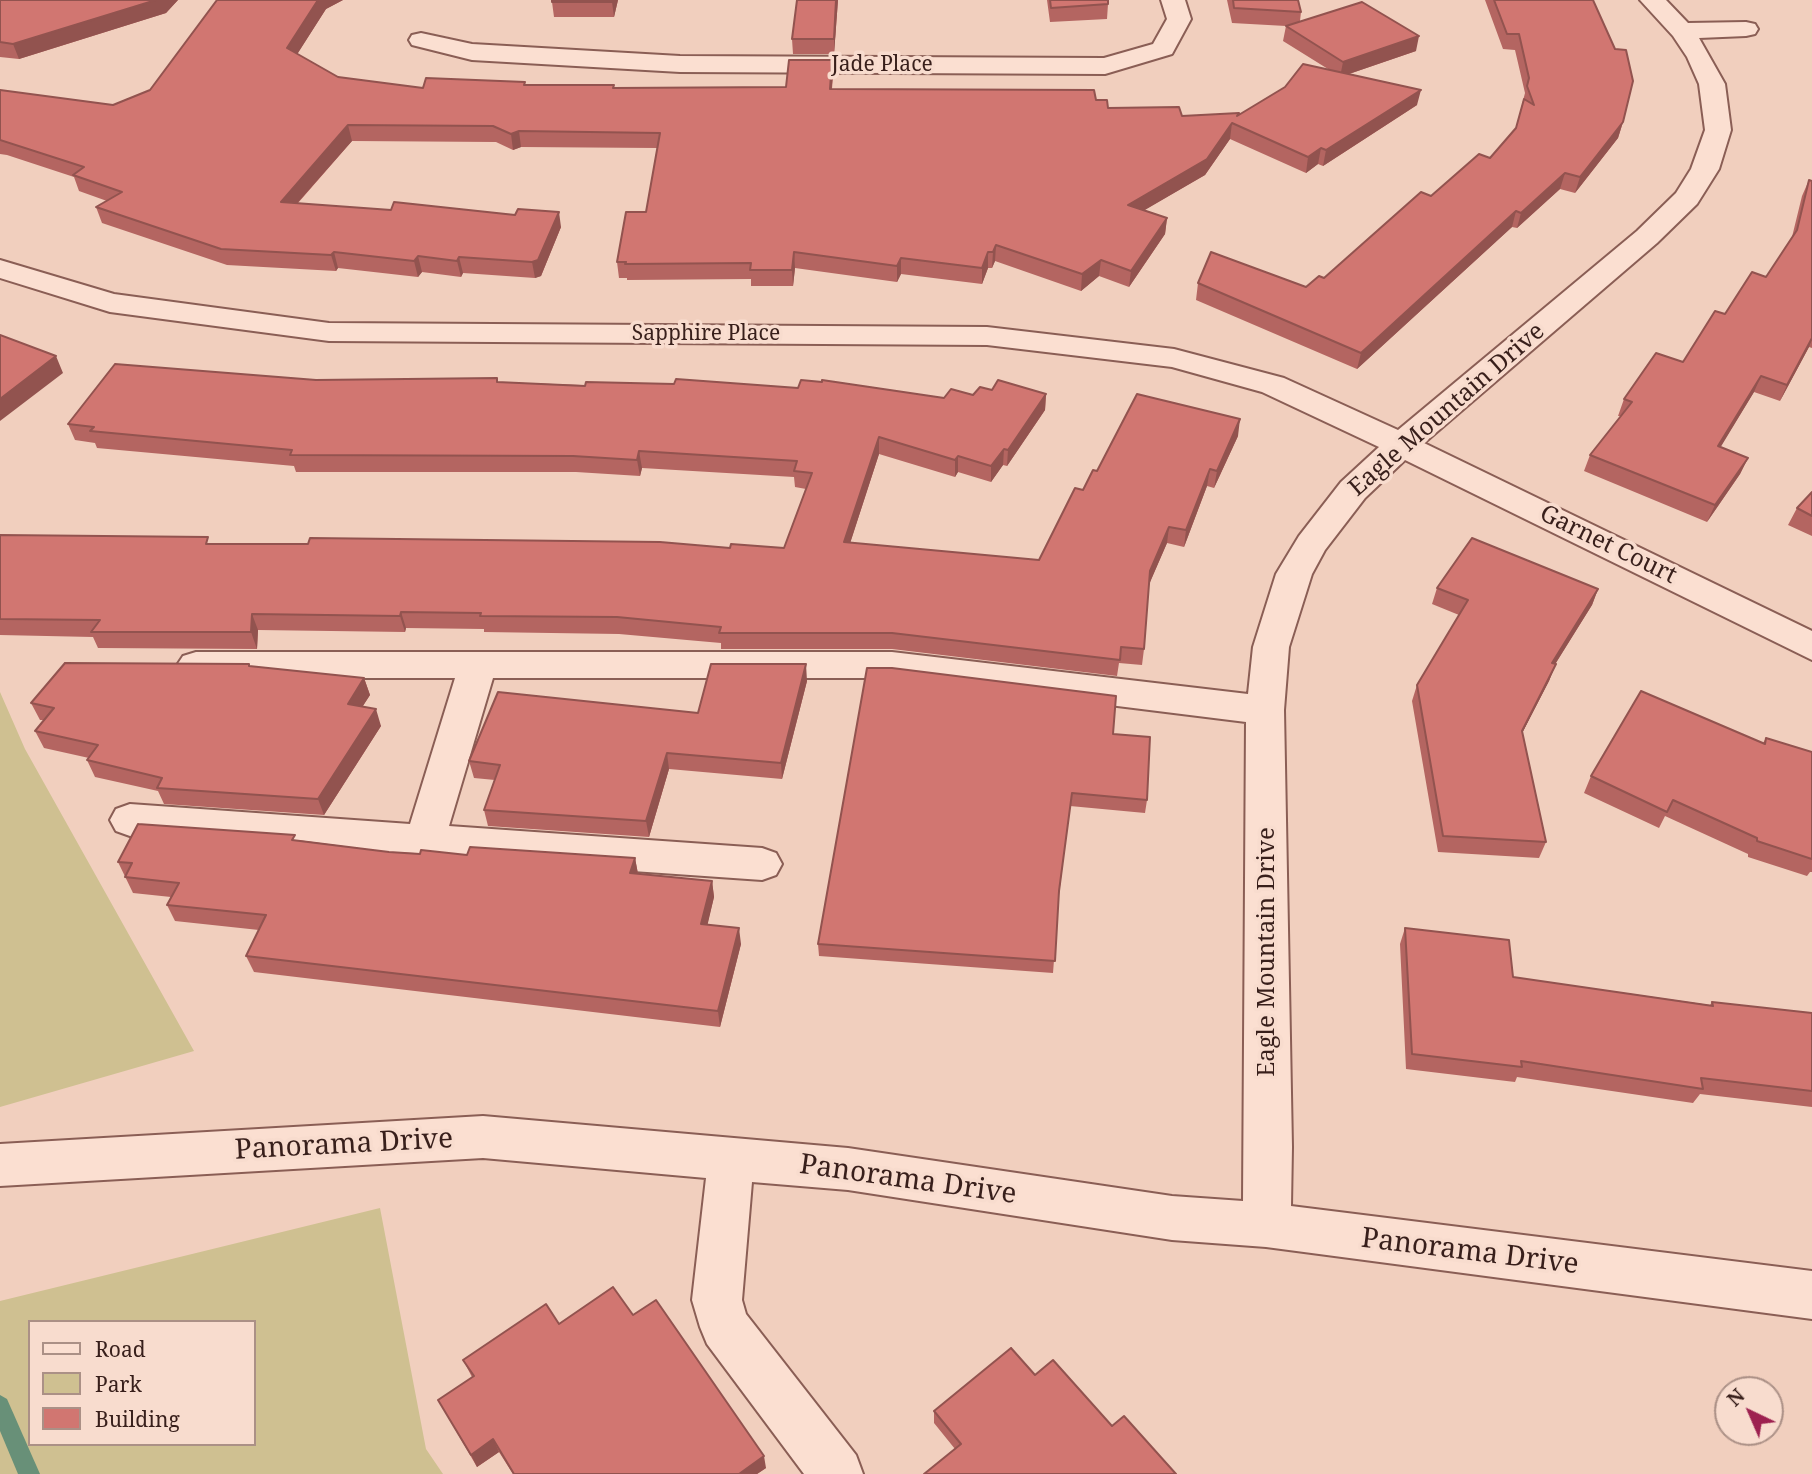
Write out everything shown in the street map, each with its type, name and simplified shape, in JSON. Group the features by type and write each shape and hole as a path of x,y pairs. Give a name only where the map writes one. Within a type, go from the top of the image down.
{"street":[{"name":"Jade Place","path":"421,40 472,52 680,64 1105,66 1163,50 1178,19 1173,0"},
{"name":"Eagle Mountain Drive","path":"1266,1225 1269,1147 1265,710 1271,647 1294,574 1335,510 1402,444 1647,237 1691,191 1714,148 1717,114 1707,70 1682,31 1652,0"},
{"path":"1682,31 1746,29"},
{"name":"Sapphire Place","path":"0,269 110,303 329,332 988,336 1174,358 1273,385 1402,444"},
{"name":"Garnet Court","path":"1402,444 1812,647"},
{"path":"158,664 892,665 1265,710"},
{"path":"425,840 478,665"},
{"path":"130,820 762,863"},
{"name":"Panorama Drive","path":"0,1165 483,1137 848,1169 1172,1218 1266,1225 1812,1295"},
{"path":"731,1158 717,1300 724,1327 837,1474"}],"green space":[{"path":"0,692 25,749 194,1051 0,1107"},
{"path":"380,1208 426,1449 443,1474 0,1474 0,1301"}],"building":[{"path":"0,0 156,0 13,44 0,42"},
{"path":"217,0 318,0 287,48 338,77 423,88 426,78 525,82 524,85 614,85 613,88 786,87 789,60 832,60 830,89 1094,90 1096,100 1107,100 1108,108 1179,107 1182,116 1239,113 1237,116 1285,87 1303,64 1421,90 1326,150 1321,148 1308,157 1232,123 1207,159 1128,205 1167,218 1131,271 1101,260 1082,274 996,245 993,252 988,252 982,268 901,258 897,266 794,252 792,270 750,270 751,263 617,262 626,212 646,212 660,133 519,131 511,134 493,126 348,125 281,202 391,210 394,202 515,215 518,209 559,212 538,260 532,262 459,257 457,261 418,256 414,261 334,252 331,255 221,249 96,207 122,192 73,175 84,167 0,140 0,90 113,105 150,90"},
{"path":"612,0 612,2 552,2"},
{"path":"797,0 836,0 834,39 792,39"},
{"path":"1050,0 1108,0 1108,4 1051,8"},
{"path":"1233,0 1298,0 1301,12 1234,8"},
{"path":"1494,0 1593,0 1615,49 1626,50 1633,81 1623,122 1580,177 1565,173 1521,213 1516,211 1361,353 1198,283 1211,252 1306,287 1319,276 1324,278 1421,192 1431,196 1479,154 1490,158 1516,128 1524,99 1534,105 1527,86 1529,78 1519,34 1507,34"},
{"path":"1362,2 1419,36 1343,62 1286,26"},
{"path":"1809,180 1812,181 1812,338 1787,385 1761,376 1718,446 1748,458 1715,505 1590,455 1632,402 1624,399 1656,353 1683,362 1715,311 1725,314 1752,272 1766,277 1797,230"},
{"path":"0,335 56,356 0,399"},
{"path":"115,364 316,380 497,378 497,382 585,386 586,382 674,384 676,379 798,388 801,380 822,380 944,398 951,389 973,395 980,387 992,390 998,380 1046,394 1008,450 1004,449 991,466 958,456 955,460 879,437 844,542 1039,560 1075,488 1083,490 1093,470 1097,471 1137,394 1240,419 1217,471 1210,469 1186,530 1169,527 1150,571 1144,649 1121,647 1120,660 892,633 719,633 721,627 617,617 480,616 481,613 401,612 400,616 252,614 251,632 91,632 100,620 0,619 0,535 208,537 206,544 308,544 310,538 660,542 730,548 731,544 784,548 812,473 794,471 797,461 639,451 637,460 573,456 290,455 292,450 90,431 94,427 68,424"},
{"path":"1812,492 1812,516 1797,508"},
{"path":"1472,538 1598,589 1552,663 1556,664 1522,731 1546,842 1443,836 1417,685 1468,600 1437,588"},
{"path":"65,663 249,664 364,678 348,704 376,709 318,799 157,788 162,778 87,760 98,745 35,731 54,708 31,703"},
{"path":"711,664 806,664 781,763 667,753 646,821 484,810 500,765 469,761 498,692 698,713"},
{"path":"867,668 892,668 1116,696 1113,734 1150,737 1147,800 1072,793 1059,891 1055,961 818,944"},
{"path":"1641,691 1765,744 1766,738 1812,752 1812,859 1757,841 1757,838 1673,800 1667,812 1591,776"},
{"path":"138,824 295,835 292,840 389,852 420,854 421,850 467,855 470,847 635,858 630,873 712,881 701,924 739,928 718,1011 246,956 266,915 167,905 179,883 125,877 132,863 118,862"},
{"path":"1405,928 1509,940 1513,977 1713,1006 1712,1002 1812,1013 1812,1091 1701,1078 1703,1089 1521,1061 1522,1067 1412,1054"},
{"path":"613,1287 633,1315 656,1300 764,1456 739,1474 514,1474 493,1439 471,1455 438,1400 474,1376 463,1360 546,1304 559,1324"},
{"path":"1011,1348 1035,1375 1053,1360 1112,1426 1124,1416 1176,1474 924,1474 961,1444 934,1411"}],"waterway":[{"path":"0,1406 29,1474"}]}
